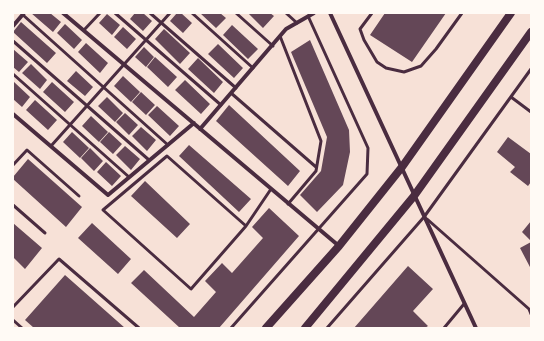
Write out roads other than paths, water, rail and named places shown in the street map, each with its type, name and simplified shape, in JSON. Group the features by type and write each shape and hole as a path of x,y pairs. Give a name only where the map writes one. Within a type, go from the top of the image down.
{"main road":[{"path":"266,328 338,246 402,167 511,13"},
{"path":"304,328 414,196 531,32"}],"street":[{"path":"63,13 338,246"},
{"path":"200,129 273,46 286,29 314,13"},
{"path":"330,13 476,328"},
{"path":"13,26 24,14"},
{"path":"13,114 108,195 194,123"}],"lane":[{"path":"84,30 100,13"},
{"path":"115,13 221,105"},
{"path":"150,13 236,88"},
{"path":"51,146 170,13"},
{"path":"192,13 253,68"},
{"path":"236,13 273,46"},
{"path":"286,13 297,23"},
{"path":"372,13 360,29 364,40 377,62 386,68 404,72 421,66 436,49 462,13"},
{"path":"24,14 168,144"},
{"path":"231,328 367,174 368,148 308,16"},
{"path":"280,36 320,141 316,171 288,204"},
{"path":"13,41 150,160"},
{"path":"327,328 424,217 531,69"},
{"path":"13,74 129,177"},
{"path":"231,93 316,167"},
{"path":"511,97 531,112"},
{"path":"13,165 27,150 79,196"},
{"path":"246,226 167,156 103,210 191,289 246,226 270,189"},
{"path":"13,205 45,234"},
{"path":"424,217 530,309 531,314"},
{"path":"13,307 59,259 139,328"},
{"path":"444,328 464,304"},
{"path":"13,320 22,328"}]}
